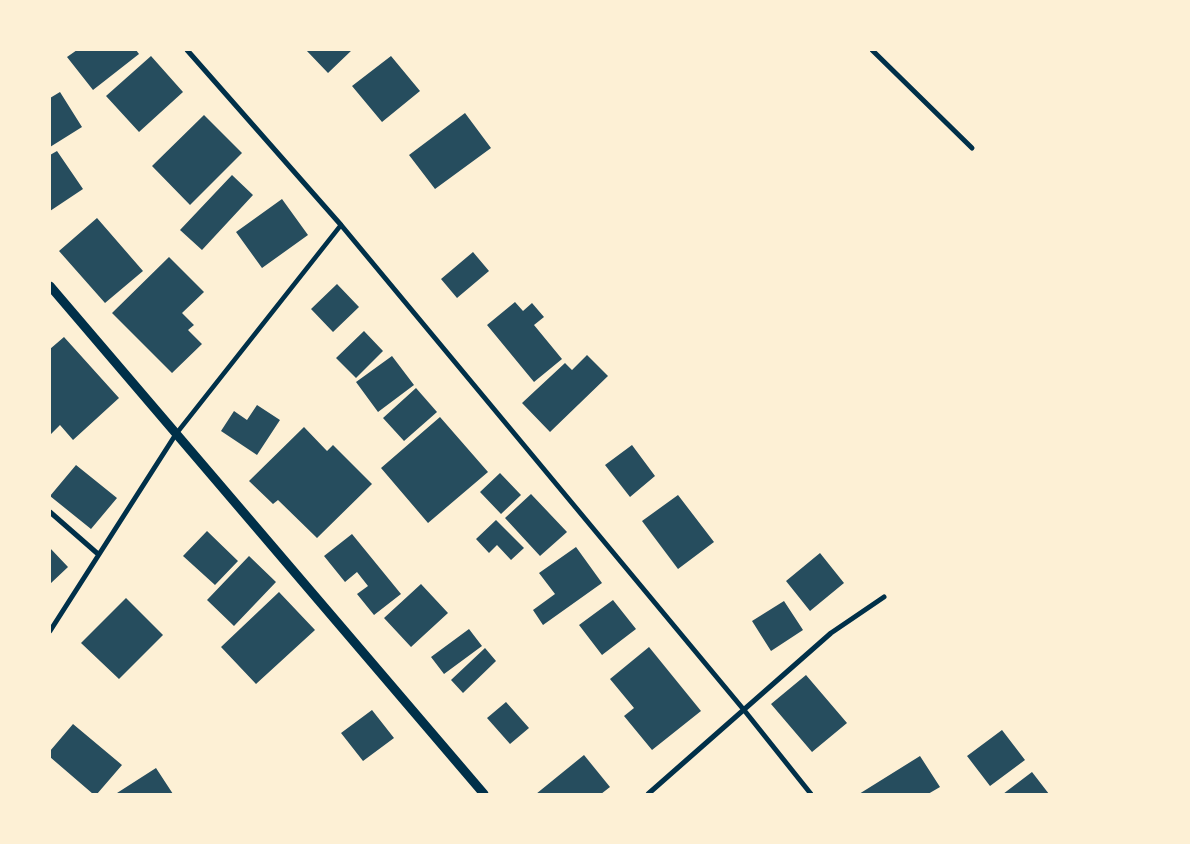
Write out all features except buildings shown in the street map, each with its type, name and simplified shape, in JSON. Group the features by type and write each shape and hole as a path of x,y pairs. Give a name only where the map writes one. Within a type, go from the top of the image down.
{"street":[{"path":"187,50 341,225 744,710 811,794"},
{"path":"872,50 972,148"},
{"path":"50,631 176,434 341,225"},
{"path":"50,286 484,794"},
{"path":"50,512 98,554"},
{"path":"648,794 831,633 884,596"}]}
